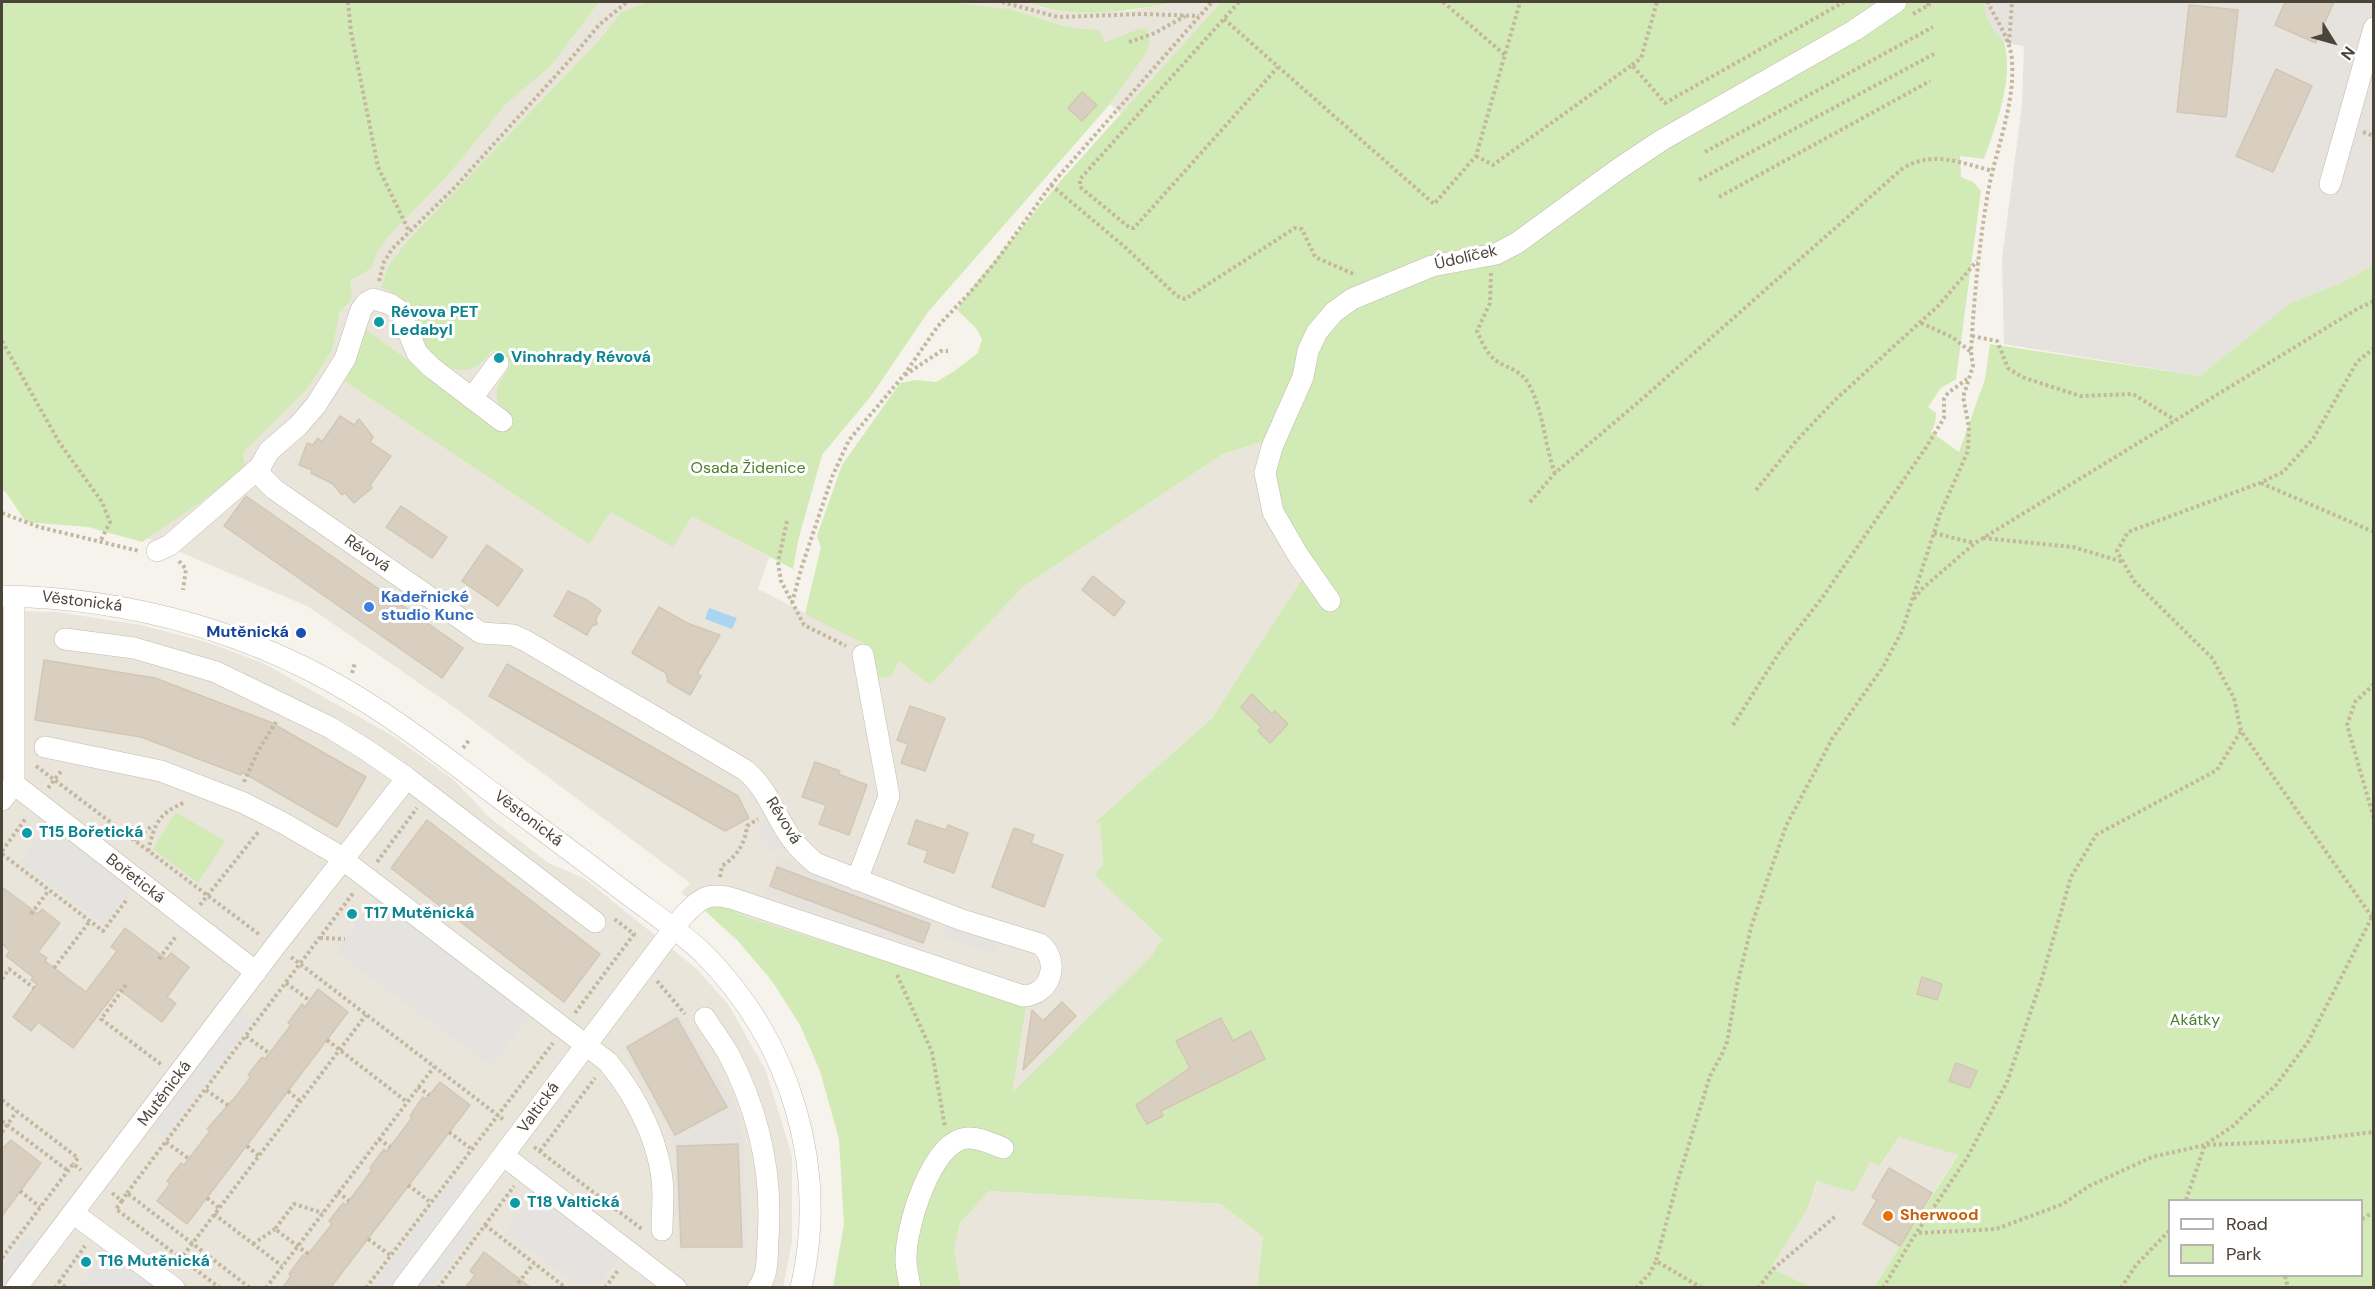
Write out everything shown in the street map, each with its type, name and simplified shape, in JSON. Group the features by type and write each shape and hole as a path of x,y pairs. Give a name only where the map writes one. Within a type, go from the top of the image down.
{"street":[{"name":"Údolíček","path":"1330,601 1298,555 1273,512 1265,473 1272,447 1303,377 1308,351 1317,332 1334,312 1352,299 1432,266 1496,254 1517,243 1662,140 1855,30 1896,2"},
{"path":"2330,184 2373,28"},
{"path":"157,551 170,545 260,467 269,451 298,426 316,405 345,359 361,310 366,303 375,300 390,304 400,311 417,353 431,367 502,421"},
{"path":"472,398 498,363"},
{"name":"Révová","path":"260,467 261,476 274,489 475,629 487,634 513,635 525,641 745,770 756,779 798,847 815,863 962,920 1040,944 1047,949 1052,965 1045,985 1037,993 1023,996 717,895"},
{"name":"Bořetická","path":"8,596 8,792 256,972"},
{"name":"Věstonická","path":"8,596 108,604 171,617 258,646 324,677 399,724 674,928 703,953 736,990 764,1034 788,1083 802,1132 810,1183 810,1235 801,1287"},
{"path":"65,639 134,648 216,672 331,728 368,750 427,795 601,918"},
{"path":"857,880 889,796 863,655"},
{"path":"39,755 148,767 244,803 308,837 342,859 586,1045 610,1064 630,1093 643,1119 657,1158 663,1192 651,1230"},
{"name":"Mutěnická","path":"16,1287 342,859 407,778"},
{"path":"674,928 693,905 702,899 717,895"},
{"name":"Valtická","path":"403,1287 674,928"},
{"path":"699,1020 738,1072 755,1117 766,1160 770,1217 765,1275 758,1287"},
{"path":"910,1287 906,1258 919,1198 933,1166 949,1145 969,1138 1003,1148"},
{"path":"504,1156 676,1287"},
{"path":"73,1213 169,1284"}],"path":[{"path":"348,2 351,32 378,167 409,231"},
{"path":"375,300 384,262 392,249 455,186 599,25 627,2"},
{"path":"1002,2 1058,17 1143,14 1199,16"},
{"path":"792,603 802,566 839,458 849,440 904,375 938,326 980,281 1051,185 1212,2"},
{"path":"1239,2 1080,179 1080,187 1130,228 1134,228 1278,67"},
{"path":"1443,2 1505,55"},
{"path":"1224,19 1434,204 1476,156 1520,2"},
{"path":"1476,156 1493,165 1641,58 1657,2"},
{"path":"1632,65 1665,103 1844,2"},
{"path":"1988,2 2009,44"},
{"path":"1636,1287 1650,1273 1656,1261 1677,1182 1710,1076 1727,1042 1737,985 1752,924 1786,826 1832,739 1883,667 1902,631 1934,532 1960,465 1968,451 1969,427 1963,397 1972,366 1977,260 1993,171 2010,96 2012,61 2009,44 2012,2"},
{"path":"1129,42 1149,36 1186,16"},
{"path":"1705,152 1933,27"},
{"path":"1699,180 1934,54"},
{"path":"1719,197 1930,81"},
{"path":"1530,502 1555,473 1903,168 1916,161 1931,158 1993,171"},
{"path":"1051,185 1126,248 1177,296 1185,299 1295,228 1302,229 1315,257 1381,287"},
{"path":"1486,256 1491,268 1490,303 1477,331 1494,359 1518,372 1527,381 1538,407 1547,452 1555,473"},
{"path":"1756,490 1797,440 1835,400 1938,306 1977,260"},
{"path":"1912,602 1923,588 1975,543 2373,301"},
{"path":"1920,323 1952,337 1971,352"},
{"path":"1972,336 1997,341 2008,368 2022,377 2080,396 2133,394 2175,420"},
{"path":"2,341 58,442 102,501 110,522 100,542"},
{"path":"2372,917 2241,731 2234,698 2212,658 2134,580 2117,551 2128,532 2260,483 2283,472 2313,439 2357,362 2373,348"},
{"path":"904,375 941,351 948,351"},
{"path":"1733,725 1779,653 1822,598 1927,446 1944,418 1944,399 1948,393 1968,379"},
{"path":"2260,483 2373,532"},
{"path":"2,513 39,527 100,542 144,552 157,551"},
{"path":"787,521 778,562 781,582 804,625 863,655"},
{"path":"1934,532 1975,543"},
{"path":"1983,538 2073,547 2124,563"},
{"path":"183,590 186,569"},
{"path":"2373,684 2355,702 2347,725 2373,819"},
{"path":"244,803 244,780 283,705"},
{"path":"1883,1287 1968,1158 2007,1082 2042,978 2071,877 2096,835 2217,770 2241,731"},
{"path":"463,749 470,740"},
{"path":"39,755 134,840 276,945 497,1116"},
{"path":"220,1287 116,1209 427,795"},
{"path":"134,840 172,808 194,798"},
{"path":"717,895 722,866 730,861 741,846 747,826 775,810"},
{"path":"148,851 154,825"},
{"path":"208,896 261,828"},
{"path":"2,854 103,931 133,895"},
{"path":"31,914 49,890"},
{"path":"2186,1199 2205,1145 2233,1126 2276,1085 2308,1042 2372,917 2373,910"},
{"path":"366,1287 634,934 601,918"},
{"path":"54,968 90,921"},
{"path":"159,958 182,930"},
{"path":"320,938 345,939"},
{"path":"887,951 932,1052 949,1145"},
{"path":"2,979 9,969 34,988"},
{"path":"652,976 699,1020"},
{"path":"286,983 309,1000"},
{"path":"126,985 101,1019 168,1069"},
{"path":"169,1284 181,1258 366,1015"},
{"path":"246,1036 269,1053"},
{"path":"327,1040 407,1102"},
{"path":"266,1287 434,1067"},
{"path":"438,1287 598,1075"},
{"path":"418,1087 429,1095"},
{"path":"206,1090 229,1106"},
{"path":"288,1091 300,1101"},
{"path":"2,1100 78,1158 2,1258"},
{"path":"2,1132 17,1111"},
{"path":"2,1121 67,1170"},
{"path":"449,1132 470,1148"},
{"path":"1918,1233 1996,1229 2063,1204 2090,1186 2152,1157 2205,1145 2299,1141 2373,1132"},
{"path":"379,1139 390,1147"},
{"path":"166,1142 189,1159"},
{"path":"247,1146 259,1156"},
{"path":"540,1151 651,1230"},
{"path":"73,1164 87,1174"},
{"path":"408,1185 430,1201"},
{"path":"104,1187 122,1201"},
{"path":"20,1191 40,1207"},
{"path":"338,1192 349,1201"},
{"path":"127,1193 250,1287"},
{"path":"207,1198 219,1208"},
{"path":"253,1244 275,1228 294,1203 323,1213"},
{"path":"214,1214 282,1266"},
{"path":"1758,1287 1773,1269 1837,1215"},
{"path":"485,1226 566,1287"},
{"path":"275,1228 308,1254"},
{"path":"2121,1287 2136,1265 2168,1231"},
{"path":"368,1239 390,1255"},
{"path":"55,1287 89,1241"},
{"path":"1656,1261 1702,1287"},
{"path":"518,1283 534,1263"},
{"path":"59,1282 66,1287"}],"shaded area":[{"path":"599,2 647,2 621,12 600,39 408,240 389,264 381,288 393,292 408,304 414,314 422,342 481,364 494,349 511,364 500,379 589,543 611,512 691,515 769,557 758,589 904,663 930,685 1023,587 1223,454 1261,442 1295,547 1308,572 1212,718 1095,822 1100,822 1103,865 1094,875 1162,939 1152,955 1012,1094 746,917 717,901 703,909 681,893 690,883 458,710 309,607 147,538 246,471 243,453 307,389 332,351 340,311 348,306 350,281 372,268 376,254 388,237 450,173 506,104 551,66"},
{"path":"949,2 1028,2 1042,8 1079,12 1129,11 1179,2 1221,2 1121,114 1110,104 1145,55 1136,30 1105,42 1099,30 1067,27 1010,9"},
{"path":"1984,2 2373,2 2373,265 2343,282 2290,303 2200,376 2004,344 2002,259 2022,105 2024,46 2005,43 1984,12"},
{"path":"2,611 57,612 141,625 206,642 263,663 393,736 454,780 490,818 547,862 585,879 697,969 728,1004 766,1071 792,1156 792,1242 783,1287 2,1288"},
{"path":"777,813 793,840 772,853 756,826"},
{"path":"54,816 137,881 103,924 20,862"},
{"path":"779,856 935,915 923,949 765,895"},
{"path":"381,889 536,1007 491,1066 336,952"},
{"path":"949,915 1003,932 994,955 941,937"},
{"path":"232,1005 253,1021 164,1138 143,1122"},
{"path":"679,1014 735,1105 744,1140 747,1248 678,1250 674,1140 623,1045"},
{"path":"1899,1137 1958,1154 1874,1287 1811,1287 1771,1268 1808,1208 1818,1181 1870,1162 1881,1166"},
{"path":"455,1176 476,1192 462,1211 480,1225 432,1287 371,1288"},
{"path":"541,1184 626,1249 597,1287 580,1287 505,1232"},
{"path":"988,1191 1221,1204 1263,1237 1257,1288 961,1287 954,1250 960,1223"},
{"path":"27,1234 46,1248 16,1287 2,1287 2,1267"},
{"path":"113,1242 174,1288 79,1288"}],"green space":[{"path":"2,2 599,2 551,66 506,104 450,173 388,237 376,254 372,268 350,281 351,298 340,311 332,351 307,389 243,453 246,471 142,542 88,527 26,522 5,491 2,491"},
{"name":"Osada Židenice","path":"647,2 949,2 1010,9 1067,27 1099,30 1105,42 1147,28 1150,42 1145,55 1110,104 928,312 871,396 822,455 798,541 793,569 692,516 673,547 611,512 589,544 343,380 363,327 500,429 503,413 497,399 498,387 511,364 494,349 473,368 457,369 442,363 424,343 408,305 399,297 381,288 389,264 408,240 600,39 621,12"},
{"path":"1028,2 1179,2 1123,11 1084,12 1046,8"},
{"name":"Akátky","path":"1221,2 1984,2 1989,21 2005,46 2007,74 1998,118 1984,159 1960,156 1961,177 1973,182 1981,191 1956,379 1941,388 1928,407 1936,413 1935,424 1931,432 1959,452 1985,379 1990,344 2200,376 2290,303 2343,282 2373,265 2373,1287 1874,1287 1958,1155 1899,1137 1880,1166 1870,1162 1854,1192 1817,1181 1808,1208 1771,1268 1811,1287 1257,1287 1263,1237 1221,1204 989,1191 960,1223 954,1250 961,1287 833,1287 844,1224 839,1139 820,1071 800,1025 772,981 738,941 703,909 717,901 746,917 1026,1006 1012,1093 1152,955 1162,939 1094,875 1103,864 1100,823 1094,823 1212,718 1307,572 1295,547 1261,442 1223,454 1023,587 930,685 899,661 891,676 879,678 873,648 805,614 821,547 817,536 842,465 900,383 915,380 936,382 978,353 982,339 976,328 957,310 971,289 1058,184"},
{"path":"176,812 225,841 198,883 153,849"}],"water":[{"path":"709,608 737,618 732,629 705,619"}],"building":[{"path":"2285,2 2334,2 2316,43 2275,25"},
{"path":"2189,5 2238,10 2226,117 2177,112"},
{"path":"2276,69 2312,86 2273,172 2236,156"},
{"path":"1082,92 1097,105 1082,121 1068,108"},
{"path":"340,416 354,425 359,419 373,437 370,442 391,456 370,485 372,488 354,503 345,493 342,495 333,484 311,473 312,470 299,465 307,443 313,445 318,438 322,442"},
{"path":"246,496 463,648 442,678 224,526"},
{"path":"401,506 447,537 432,558 386,527"},
{"path":"487,545 523,570 498,606 462,581"},
{"path":"1093,576 1125,602 1114,616 1082,590"},
{"path":"568,591 601,610 596,619 597,624 592,626 587,635 554,616"},
{"path":"659,607 687,623 720,635 697,674 701,676 690,695 668,682 666,673 632,653"},
{"path":"44,660 155,678 270,722 366,777 337,827 242,772 241,775 141,737 35,720"},
{"path":"507,664 738,796 749,818 725,831 489,696"},
{"path":"1252,694 1272,714 1275,711 1288,724 1270,743 1258,731 1261,727 1241,707"},
{"path":"910,706 945,718 925,771 901,763 908,744 897,740"},
{"path":"815,762 840,771 838,774 867,785 849,835 819,824 826,805 802,797"},
{"path":"427,820 600,954 564,1002 391,868"},
{"path":"916,820 946,830 948,825 968,833 954,873 924,862 928,851 908,844"},
{"path":"1014,828 1034,835 1031,843 1063,855 1044,907 992,887"},
{"path":"777,867 930,924 923,943 770,886"},
{"path":"2,887 38,914 42,909 60,923 38,952 47,958 45,961 86,992 117,951 111,947 125,928 166,959 171,953 189,967 167,997 176,1003 162,1022 118,989 73,1048 38,1022 31,1031 13,1017 37,984 31,980 33,977 6,956 10,951 2,944"},
{"path":"1922,977 1942,984 1937,1000 1917,994"},
{"path":"318,989 348,1012 187,1224 157,1201 170,1184 167,1181 181,1163 184,1165 210,1131 207,1129 251,1077 248,1075 262,1057 265,1059 291,1025 288,1023 302,1004 305,1007"},
{"path":"1062,1002 1076,1016 1023,1070 1032,1010 1043,1021"},
{"path":"677,1018 727,1107 675,1135 627,1047"},
{"path":"1221,1018 1233,1041 1251,1031 1265,1059 1161,1111 1163,1116 1147,1124 1136,1105 1190,1068 1176,1041"},
{"path":"1956,1063 1977,1071 1970,1088 1949,1081"},
{"path":"440,1082 470,1105 331,1287 283,1287 291,1276 289,1274 303,1255 306,1257 332,1224 329,1221 343,1203 346,1205 372,1170 370,1168 384,1149 386,1152 412,1118 410,1116 423,1097 426,1099"},
{"path":"11,1140 41,1163 2,1216 2,1149"},
{"path":"738,1144 742,1247 681,1247 677,1146"},
{"path":"1889,1168 1932,1193 1900,1246 1863,1224 1877,1200 1872,1197"},
{"path":"484,1252 530,1287 466,1287 475,1275 470,1271"}],"place":[{"name":"Révova PET Ledabyl","path":"379,322"},
{"name":"Vinohrady Révová","path":"499,358"},
{"name":"Kadeřnické studio Kunc","path":"369,607"},
{"name":"Mutěnická","path":"301,633"},
{"name":"T15 Bořetická","path":"27,833"},
{"name":"T17 Mutěnická","path":"352,914"},
{"name":"T18 Valtická","path":"515,1203"},
{"name":"Sherwood","path":"1888,1216"},
{"name":"T16 Mutěnická","path":"86,1262"}]}
